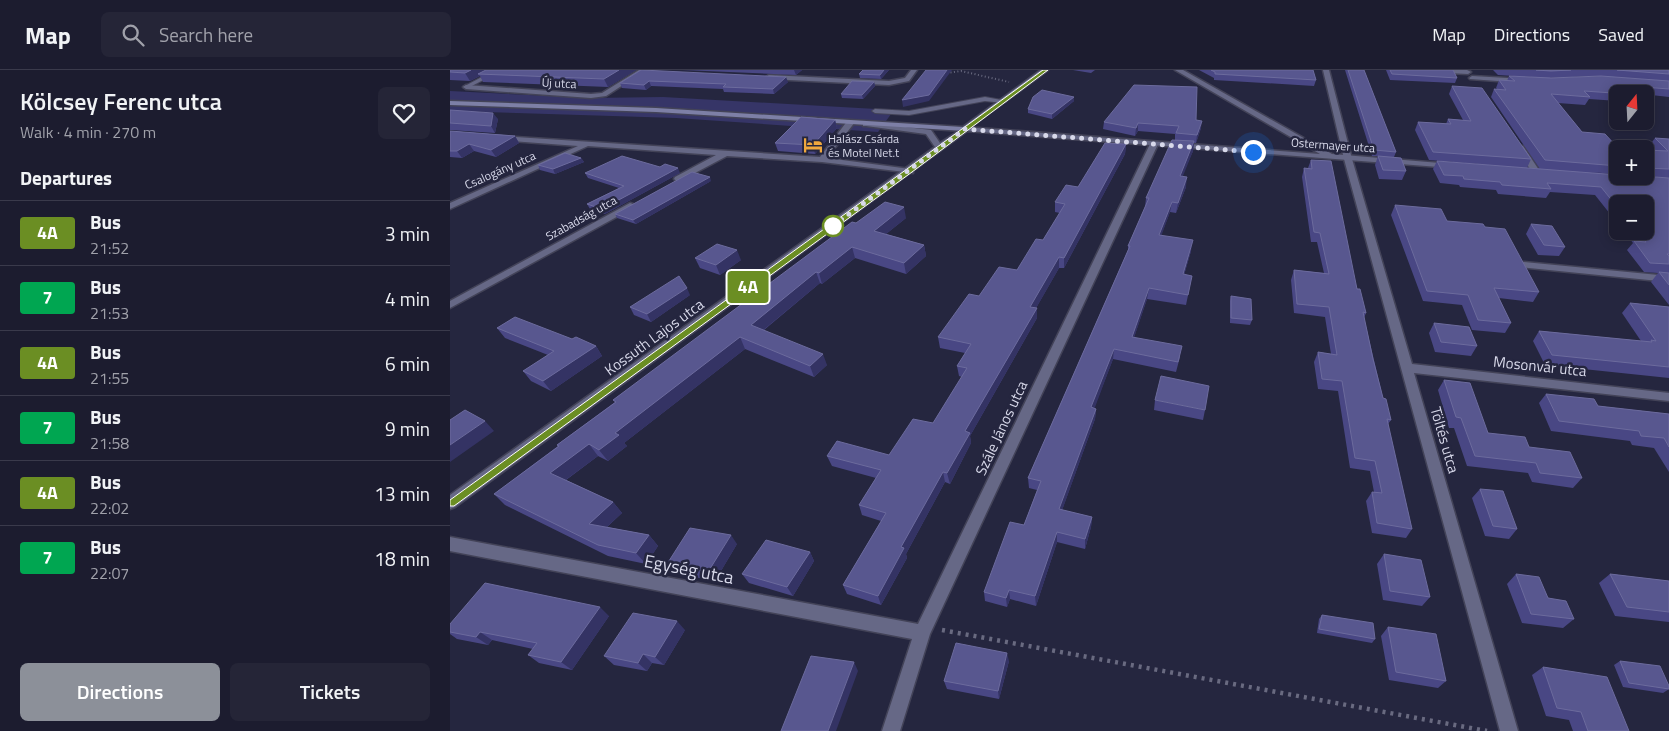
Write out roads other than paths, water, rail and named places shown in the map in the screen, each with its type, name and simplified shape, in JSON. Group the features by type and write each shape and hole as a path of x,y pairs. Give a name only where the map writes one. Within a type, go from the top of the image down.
{"main road":[{"name":"Kossuth Lajos utca","path":"965,129 1045,70"},
{"path":"450,103 656,110 965,129"},
{"path":"851,122 958,122 990,110"}],"street":[{"name":"Új utca","path":"466,87 475,90 604,95 643,70"},
{"path":"643,70 652,71"},
{"path":"764,76 890,83 907,80 914,70"},
{"path":"1178,70 1332,158"},
{"name":"Töltés utca","path":"1326,70 1348,159 1509,731"},
{"path":"1428,70 1469,73 1528,82"},
{"path":"1469,73 1478,86"},
{"path":"822,160 851,122 928,132 940,148"},
{"name":"Ostermayer utca","path":"965,129 1457,167"},
{"name":"Kossuth Lajos utca","path":"450,503 965,129"},
{"path":"489,137 822,160 910,170"},
{"path":"1515,141 1537,172"},
{"name":"Szále János utca","path":"891,731 923,630 1154,144"},
{"name":"Csalogány utca","path":"450,206 587,145"},
{"path":"673,182 724,154"},
{"path":"1527,172 1546,173"},
{"name":"Szabadság utca","path":"450,305 639,201"},
{"path":"1524,265 1669,279"},
{"name":"Mosonvár utca","path":"1408,368 1669,397"},
{"name":"Egység utca","path":"450,544 923,630"}],"lane":[{"path":"466,87 499,70"},
{"path":"875,110 909,113 985,99 1004,101"}],"place":[{"name":"Halász Csárda és Motel Net.t","path":"813,145"}]}
